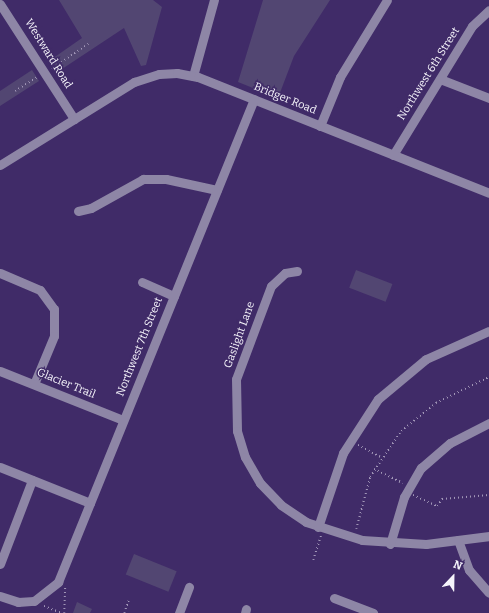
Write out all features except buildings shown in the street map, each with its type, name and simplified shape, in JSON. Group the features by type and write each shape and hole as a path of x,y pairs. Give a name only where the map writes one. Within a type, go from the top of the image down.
{"street":[{"path":"193,76 214,0"},
{"path":"320,126 340,77 387,0"},
{"name":"Westward Road","path":"0,4 74,119"},
{"name":"Northwest 6th Street","path":"393,155 472,26 489,10"},
{"name":"Bridger Road","path":"0,165 143,78 169,73 193,76 489,193"},
{"path":"440,79 489,98"},
{"name":"Northwest 7th Street","path":"42,602 58,582 254,99"},
{"path":"78,211 91,208 143,179 166,179 217,190"},
{"name":"Gaslight Lane","path":"297,271 285,273 271,286 239,370 234,409 241,447 260,483 285,508 321,528 354,538 390,544 458,540 489,536"},
{"path":"0,273 40,290 55,313 54,336 34,384"},
{"path":"142,282 174,296"},
{"path":"321,528 336,468 349,440 374,404 411,370 442,350 489,331"},
{"name":"Glacier Trail","path":"0,371 123,420"},
{"path":"390,544 408,489 434,455 489,423"},
{"path":"0,467 90,503"},
{"path":"0,564 32,480"},
{"path":"458,540 469,570 489,593"},
{"path":"179,613 189,587"},
{"path":"0,596 22,602 42,602"},
{"path":"334,598 373,613"}],"path":[{"path":"49,70 88,44"},
{"path":"15,91 42,74"},
{"path":"354,538 374,469 381,457 401,431 424,411 489,377"},
{"path":"349,440 381,457"},
{"path":"374,469 437,506 442,498 489,495"},
{"path":"313,560 321,528"},
{"path":"64,613 65,587"},
{"path":"124,613 129,599"},
{"path":"42,602 61,613"}],"shaded area":[{"path":"59,0 153,0 162,7 146,65 141,66 124,28 56,73 49,61 82,38"},
{"path":"263,0 330,0 294,56 278,98 238,82"},
{"path":"32,70 39,81 0,106 0,91"},
{"path":"356,270 392,284 386,302 349,288"},
{"path":"134,554 177,571 168,592 126,574"},
{"path":"77,602 92,609 90,613 73,613"}]}
